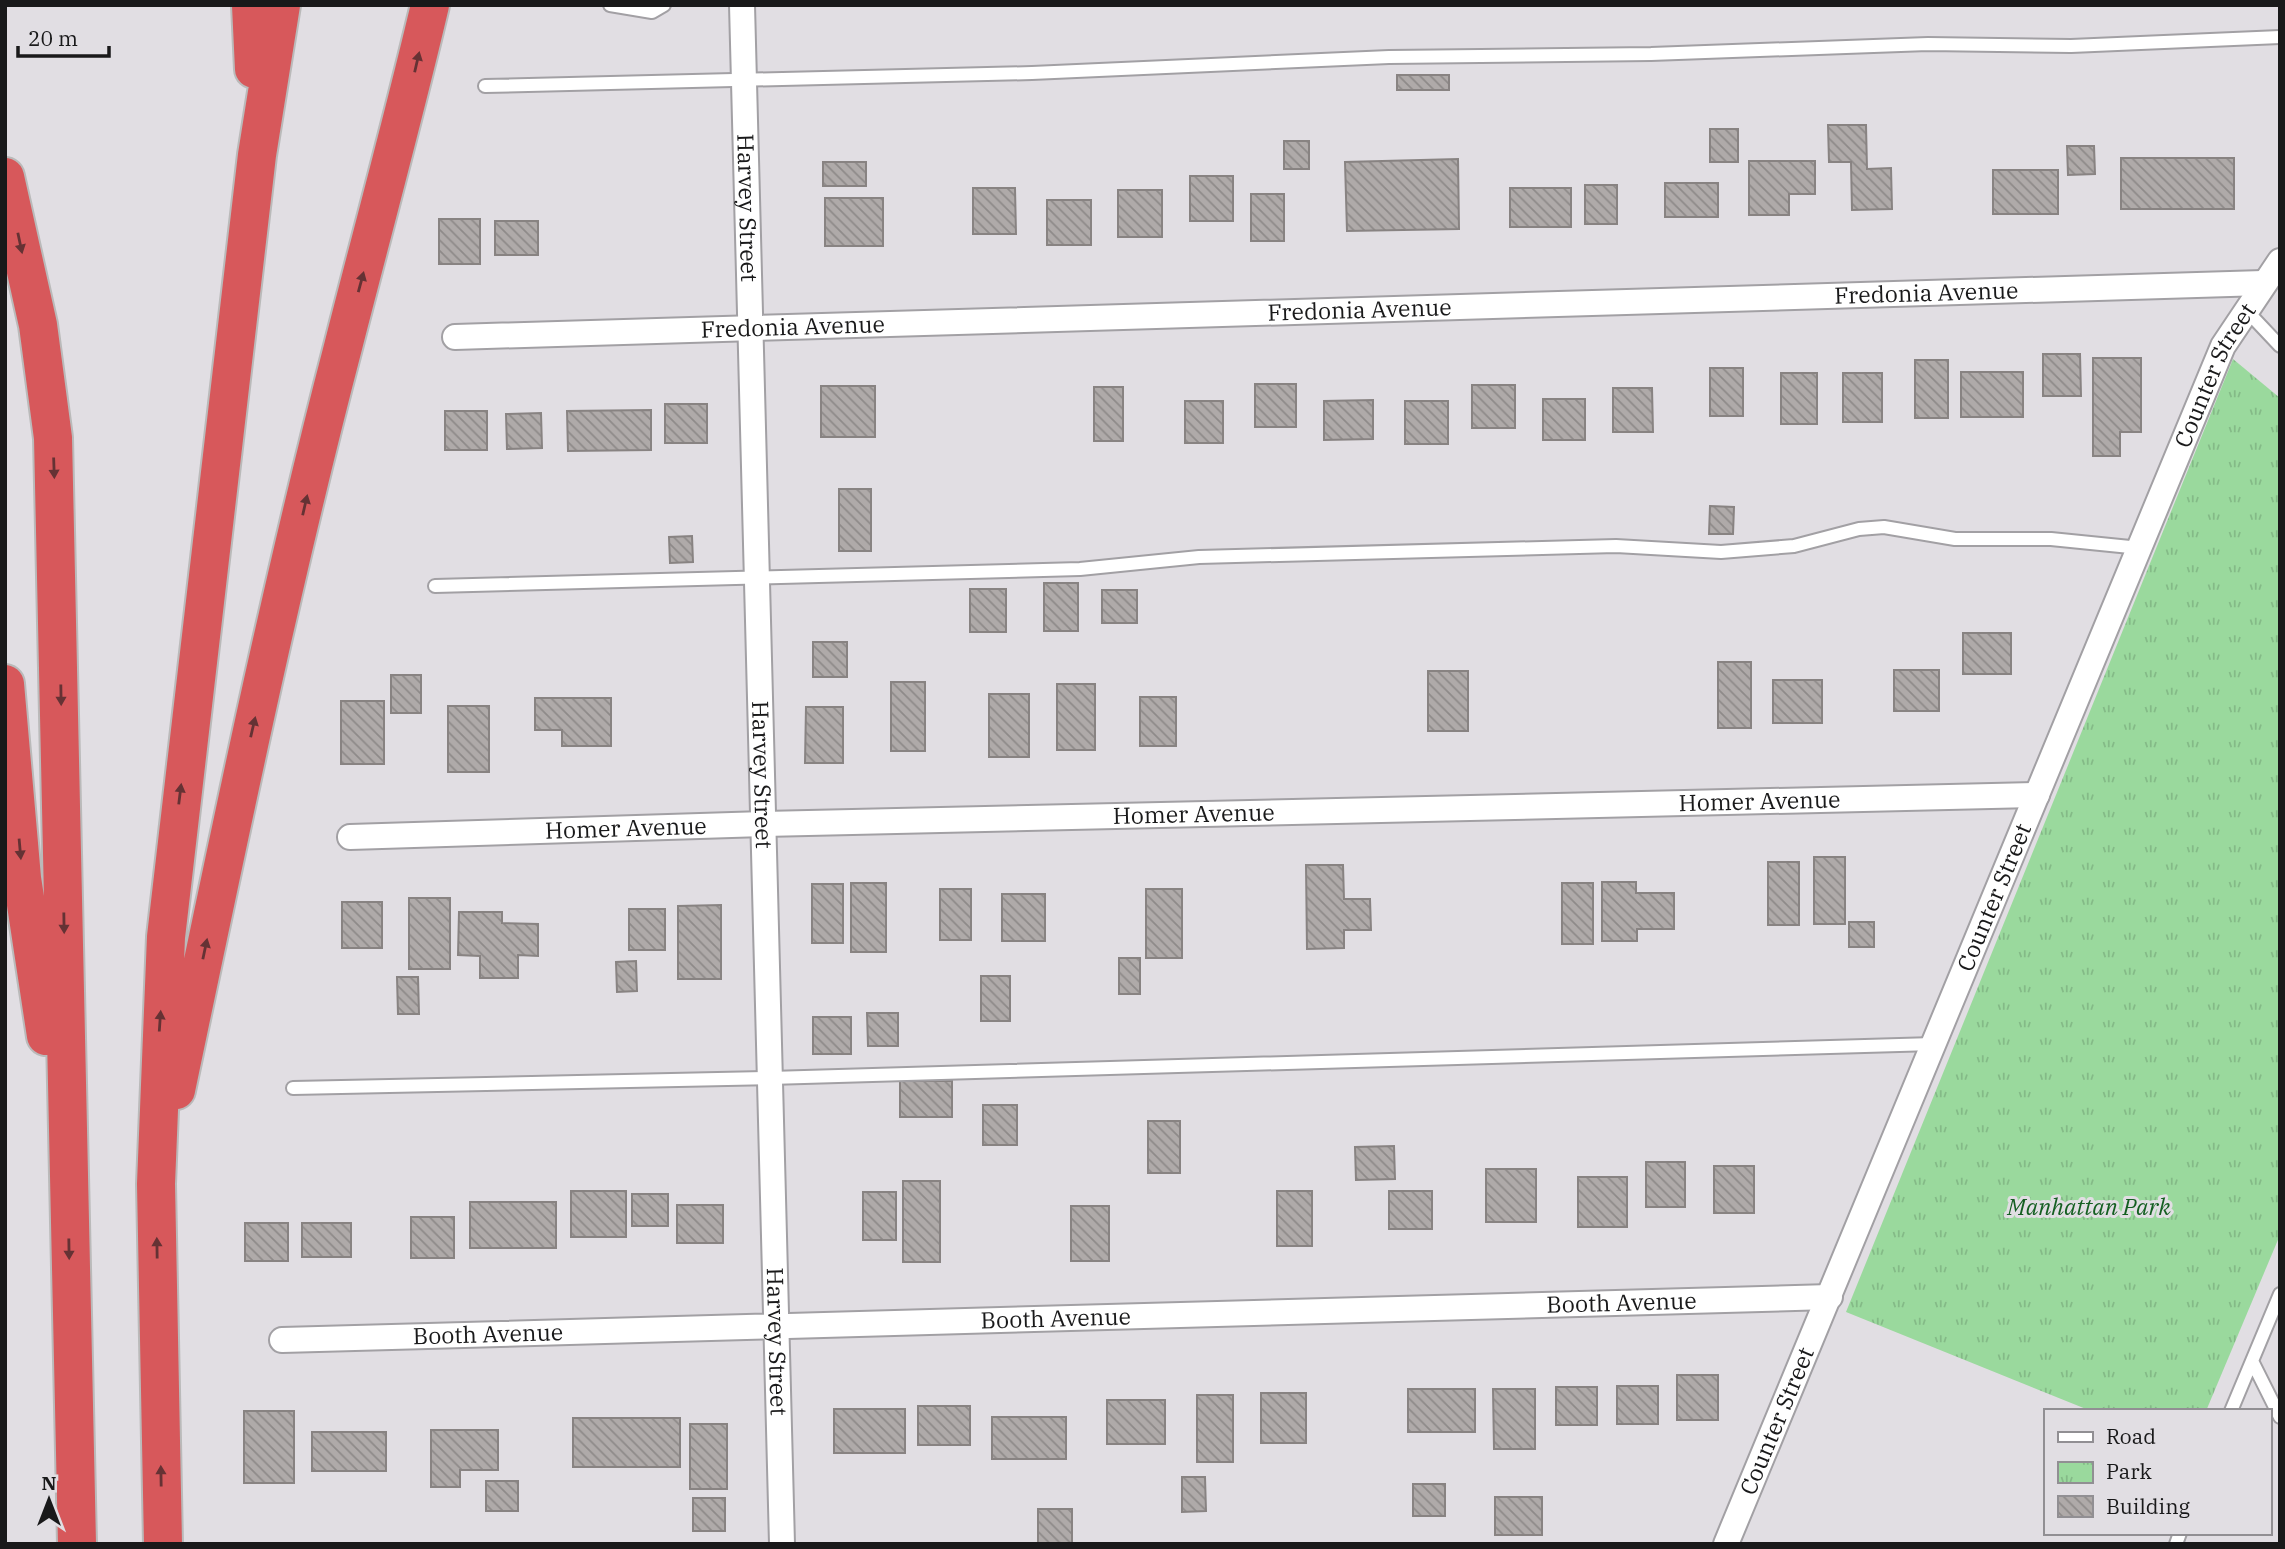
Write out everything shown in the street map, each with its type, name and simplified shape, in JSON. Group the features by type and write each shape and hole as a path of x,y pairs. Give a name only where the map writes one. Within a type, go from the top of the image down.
{"highway":[{"path":"251,5 257,155"},
{"path":"163,1544 156,1184 160,1035 168,911 257,155 281,5"},
{"path":"156,1184 247,752 342,348 388,184 430,5"},
{"path":"5,177 37,325 53,438 60,654 77,1544"},
{"path":"5,684 22,878 68,1181"}],"street":[{"name":"Harvey Street","path":"742,5 782,1544"},
{"name":"Counter Street","path":"1726,1544 2223,346 2280,261"},
{"name":"Fredonia Avenue","path":"455,337 751,326 2263,283"},
{"name":"Homer Avenue","path":"350,837 764,824 2037,795"},
{"name":"Booth Avenue","path":"282,1340 1830,1297"}],"lane":[{"path":"610,5 652,12 664,5"},
{"path":"485,86 744,78 1032,74 1390,57 1651,54 1833,46 2071,46 2280,37"},
{"path":"2246,310 2280,346"},
{"path":"435,586 1080,569 1199,557 1532,548 1658,547 1721,552 1794,546 1858,529 1884,527 1955,539 2051,539 2141,548"},
{"path":"293,1088 770,1078 1934,1044"},
{"path":"2232,1409 2280,1294"},
{"path":"2252,1361 2280,1417"}],"green space":[{"name":"Manhattan Park","path":"2233,359 2280,398 2280,1235 2207,1409 2086,1409 1846,1312"}],"building":[{"path":"1397,75 1449,75 1449,90 1397,90"},
{"path":"1828,125 1866,125 1867,169 1891,168 1892,209 1852,210 1851,162 1829,162"},
{"path":"1710,129 1738,129 1738,162 1710,162"},
{"path":"1284,141 1309,141 1309,169 1284,169"},
{"path":"2067,146 2094,146 2095,174 2068,175"},
{"path":"2121,158 2234,158 2234,209 2121,209"},
{"path":"1458,159 1459,229 1347,231 1345,162"},
{"path":"1749,161 1815,161 1815,194 1789,194 1789,215 1749,215"},
{"path":"823,162 866,162 866,186 823,186"},
{"path":"1993,170 2058,170 2058,214 1993,214"},
{"path":"1190,176 1233,176 1233,221 1190,221"},
{"path":"1665,183 1718,183 1718,217 1665,217"},
{"path":"1585,185 1617,185 1617,224 1585,224"},
{"path":"973,188 1015,188 1016,234 973,234"},
{"path":"1510,188 1571,188 1571,227 1510,227"},
{"path":"1118,190 1162,190 1162,237 1118,237"},
{"path":"1251,194 1284,194 1284,241 1251,241"},
{"path":"825,198 883,198 883,246 825,246"},
{"path":"1047,200 1091,200 1091,245 1047,245"},
{"path":"439,219 480,219 480,264 439,264"},
{"path":"495,221 538,221 538,255 495,255"},
{"path":"2043,354 2080,354 2081,396 2043,396"},
{"path":"2093,358 2141,358 2141,432 2120,432 2120,456 2093,456"},
{"path":"1915,360 1948,360 1948,418 1915,418"},
{"path":"1710,368 1743,368 1743,416 1710,416"},
{"path":"1961,372 2023,372 2023,417 1961,417"},
{"path":"1781,373 1817,373 1817,424 1781,424"},
{"path":"1843,373 1882,373 1882,422 1843,422"},
{"path":"1255,384 1296,384 1296,427 1255,427"},
{"path":"1472,385 1515,385 1515,428 1472,428"},
{"path":"821,386 875,386 875,437 821,437"},
{"path":"1094,387 1123,387 1123,441 1094,441"},
{"path":"1613,388 1652,388 1653,432 1613,432"},
{"path":"1543,399 1585,399 1585,440 1543,440"},
{"path":"1373,400 1373,439 1324,440 1324,401"},
{"path":"1185,401 1223,401 1223,443 1185,443"},
{"path":"1405,401 1448,401 1448,444 1405,444"},
{"path":"665,404 707,404 707,443 665,443"},
{"path":"651,410 651,450 568,451 567,411"},
{"path":"445,411 487,411 487,450 445,450"},
{"path":"541,413 542,448 507,449 506,414"},
{"path":"839,489 871,489 871,551 839,551"},
{"path":"1710,506 1734,507 1733,534 1709,534"},
{"path":"692,536 693,562 670,563 669,537"},
{"path":"1044,583 1078,583 1078,631 1044,631"},
{"path":"970,589 1006,589 1006,632 970,632"},
{"path":"1102,590 1137,590 1137,623 1102,623"},
{"path":"1963,633 2011,633 2011,674 1963,674"},
{"path":"813,642 847,642 847,677 813,677"},
{"path":"1718,662 1751,662 1751,728 1718,728"},
{"path":"1894,670 1939,670 1939,711 1894,711"},
{"path":"1428,671 1468,671 1468,731 1428,731"},
{"path":"391,675 421,675 421,713 391,713"},
{"path":"1773,680 1822,680 1822,723 1773,723"},
{"path":"891,682 925,682 925,751 891,751"},
{"path":"1057,684 1095,684 1095,750 1057,750"},
{"path":"989,694 1029,694 1029,757 989,757"},
{"path":"1140,697 1176,697 1176,746 1140,746"},
{"path":"535,698 611,698 611,746 562,746 562,730 535,730"},
{"path":"341,701 384,701 384,764 341,764"},
{"path":"448,706 489,706 489,772 448,772"},
{"path":"806,707 843,707 843,763 805,763"},
{"path":"1814,857 1845,857 1845,924 1814,924"},
{"path":"1768,862 1799,862 1799,925 1768,925"},
{"path":"1306,865 1343,865 1344,899 1370,899 1371,930 1344,930 1344,948 1307,949"},
{"path":"1602,882 1636,882 1636,893 1674,893 1674,929 1637,929 1637,941 1602,941"},
{"path":"851,883 886,883 886,952 851,952"},
{"path":"1562,883 1593,883 1593,944 1562,944"},
{"path":"812,884 843,884 843,943 812,943"},
{"path":"940,889 971,889 971,940 940,940"},
{"path":"1146,889 1182,889 1182,958 1146,958"},
{"path":"1002,894 1045,894 1045,941 1002,941"},
{"path":"409,898 450,898 450,969 409,969"},
{"path":"342,902 382,902 382,948 342,948"},
{"path":"721,905 721,979 678,979 678,906"},
{"path":"629,909 665,909 665,950 629,950"},
{"path":"459,912 502,912 502,923 538,924 538,956 518,955 518,978 480,978 480,956 458,955"},
{"path":"1849,922 1874,922 1874,947 1849,947"},
{"path":"1119,958 1140,958 1140,994 1119,994"},
{"path":"636,961 637,991 617,992 616,962"},
{"path":"981,976 1010,976 1010,1021 981,1021"},
{"path":"397,977 418,977 419,1014 398,1014"},
{"path":"867,1013 898,1013 898,1046 868,1046"},
{"path":"813,1017 851,1017 851,1054 813,1054"},
{"path":"900,1081 952,1081 952,1117 900,1117"},
{"path":"983,1105 1017,1105 1017,1145 983,1145"},
{"path":"1148,1121 1180,1121 1180,1173 1148,1173"},
{"path":"1394,1146 1395,1179 1356,1180 1355,1147"},
{"path":"1646,1162 1685,1162 1685,1207 1646,1207"},
{"path":"1714,1166 1754,1166 1754,1213 1714,1213"},
{"path":"1486,1169 1536,1169 1536,1222 1486,1222"},
{"path":"1578,1177 1627,1177 1627,1227 1578,1227"},
{"path":"903,1181 940,1181 940,1262 903,1262"},
{"path":"571,1191 626,1191 626,1237 571,1237"},
{"path":"1277,1191 1312,1191 1312,1246 1277,1246"},
{"path":"1389,1191 1432,1191 1432,1229 1389,1229"},
{"path":"863,1192 896,1192 896,1240 863,1240"},
{"path":"632,1194 668,1194 668,1226 632,1226"},
{"path":"470,1202 556,1202 556,1248 470,1248"},
{"path":"677,1205 723,1205 723,1243 677,1243"},
{"path":"1071,1206 1109,1206 1109,1261 1071,1261"},
{"path":"411,1217 454,1217 454,1258 411,1258"},
{"path":"245,1223 288,1223 288,1261 245,1261"},
{"path":"302,1223 351,1223 351,1257 302,1257"},
{"path":"1677,1375 1718,1375 1718,1420 1677,1420"},
{"path":"1617,1386 1658,1386 1658,1424 1617,1424"},
{"path":"1556,1387 1597,1387 1597,1425 1556,1425"},
{"path":"1408,1389 1475,1389 1475,1432 1408,1432"},
{"path":"1493,1389 1535,1389 1535,1449 1494,1449"},
{"path":"1261,1393 1306,1393 1306,1443 1261,1443"},
{"path":"1197,1395 1233,1395 1233,1462 1197,1462"},
{"path":"1107,1400 1165,1400 1165,1444 1107,1444"},
{"path":"918,1406 970,1406 970,1445 918,1445"},
{"path":"834,1409 905,1409 905,1453 834,1453"},
{"path":"244,1411 294,1411 294,1483 244,1483"},
{"path":"992,1417 1066,1417 1066,1459 992,1459"},
{"path":"573,1418 680,1418 680,1467 573,1467"},
{"path":"690,1424 727,1424 727,1489 690,1489"},
{"path":"431,1430 498,1430 498,1470 460,1470 460,1487 431,1487"},
{"path":"312,1432 386,1432 386,1471 312,1471"},
{"path":"1182,1477 1205,1477 1206,1511 1182,1512"},
{"path":"486,1481 518,1481 518,1511 486,1511"},
{"path":"1413,1484 1445,1484 1445,1516 1413,1516"},
{"path":"1495,1497 1542,1497 1542,1535 1495,1535"},
{"path":"693,1498 725,1498 725,1531 693,1531"},
{"path":"1038,1509 1072,1509 1072,1543 1038,1543"}]}
